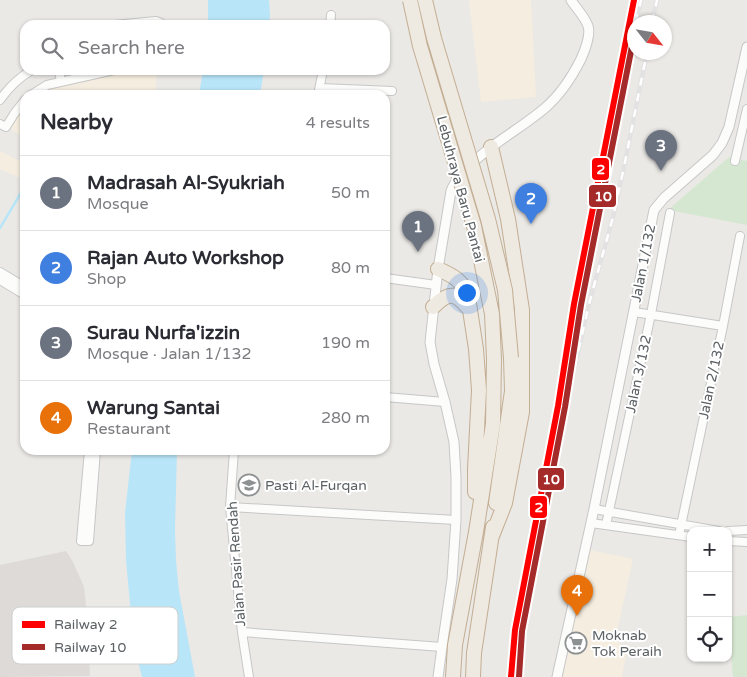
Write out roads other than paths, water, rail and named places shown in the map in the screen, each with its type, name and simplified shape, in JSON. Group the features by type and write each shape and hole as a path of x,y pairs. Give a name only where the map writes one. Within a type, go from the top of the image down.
{"highway":[{"name":"Lebuhraya Baru Pantai","path":"410,0 420,46 474,226 492,314 494,359 493,424 476,532 455,645 453,677"},
{"name":"Lebuhraya Baru Pantai","path":"426,0 434,38 488,219 505,290 511,358 512,391 474,653 473,677"},
{"path":"490,147 508,219 522,310 522,412 505,503 492,536"},
{"path":"438,269 452,275 462,283 466,290 471,311 479,390 475,469 476,532"},
{"path":"433,308 445,297 453,296 461,299 471,311"}],"street":[{"path":"438,677 452,579 456,520 454,442 430,342 438,269 452,186 490,147 546,107 558,94 577,66 583,55 588,24 571,0"},
{"path":"331,20 332,15"},
{"name":"Jalan 1/132","path":"557,677 594,509 654,210 664,198 714,156 722,143 729,127 747,46"},
{"path":"0,100 12,84 24,75"},
{"path":"60,75 61,82"},
{"path":"39,90 47,85 92,75"},
{"path":"320,90 322,75"},
{"path":"0,124 6,127 20,106"},
{"path":"735,161 747,108"},
{"name":"Jalan 3/132","path":"606,525 670,213"},
{"name":"Jalan 2/132","path":"678,535 682,524 740,236"},
{"path":"0,272 20,284"},
{"path":"390,279 436,285"},
{"path":"0,280 20,292"},
{"path":"634,312 723,326"},
{"path":"390,397 445,402"},
{"path":"89,455 81,541 89,541 96,455"},
{"name":"Jalan Pasir Rendah","path":"234,455 230,507 242,632 249,677"},
{"path":"230,507 456,520"},
{"path":"594,509 696,527"},
{"path":"591,523 687,536"},
{"path":"732,531 747,530"},
{"path":"732,541 747,542"},
{"path":"242,632 442,647"}],"water":[{"path":"208,0 269,0 270,20 208,20"},
{"path":"202,75 263,75 261,90 200,90"},
{"path":"131,455 177,455 176,560 179,591 195,677 142,677 139,664 178,664 178,607 130,607 126,561 125,513"}],"waterway":[{"path":"0,228 20,194"}],"railway":[{"path":"638,15 641,0"},
{"path":"654,15 657,0"},
{"path":"558,406 586,277 629,60"},
{"path":"575,366 589,304 613,217 645,60"},
{"path":"563,417 567,397"}],"rail line":[{"name":"2","path":"511,677 515,630 558,406 574,304 634,0"},
{"name":"10","path":"519,677 522,631 565,407 581,305 629,60"}],"place":[{"name":"Surau Nurfa'izzin","path":"661,171"},
{"name":"Rajan Auto Workshop","path":"531,224"},
{"name":"Madrasah Al-Syukriah","path":"418,252"},
{"name":"Pasti Al-Furqan","path":"249,485"},
{"name":"Warung Santai","path":"577,616"},
{"name":"Moknab Tok Peraih","path":"576,643"}]}
